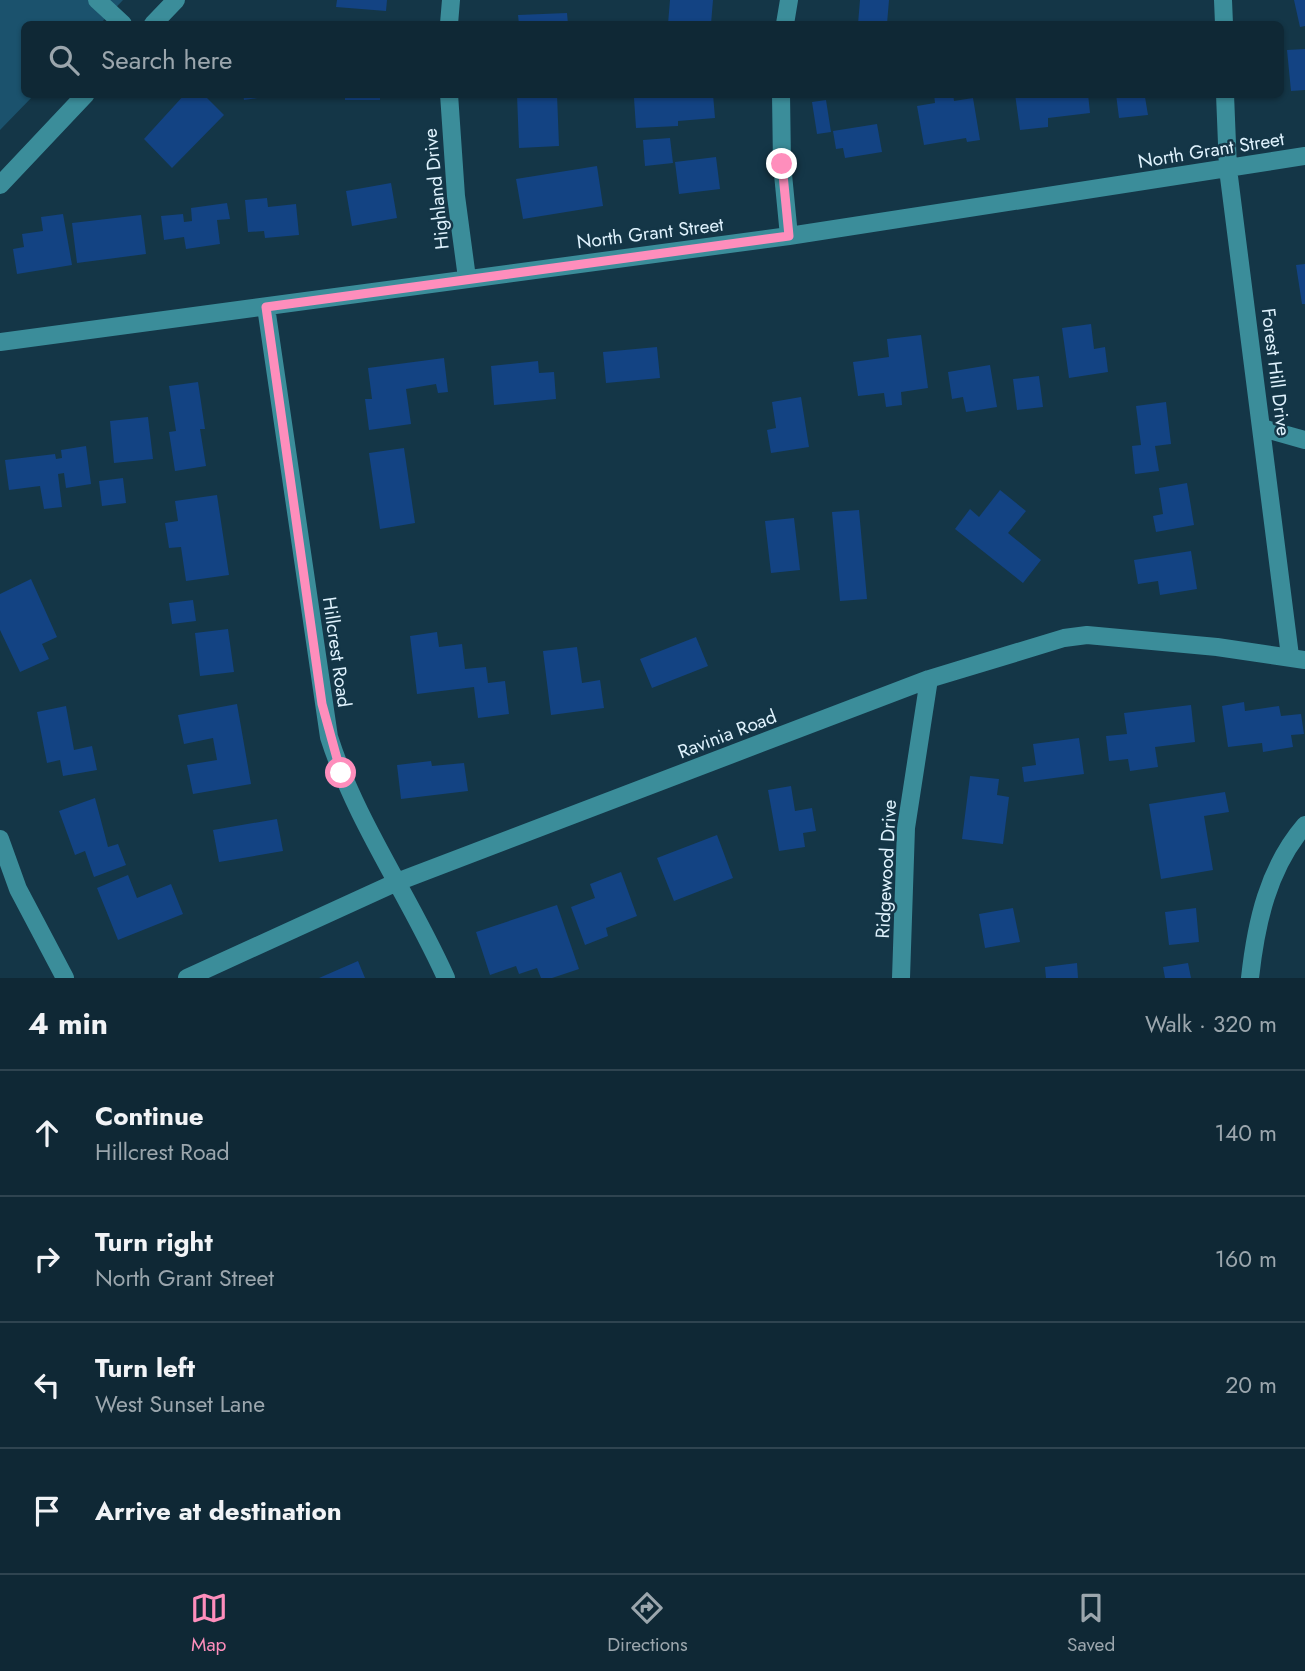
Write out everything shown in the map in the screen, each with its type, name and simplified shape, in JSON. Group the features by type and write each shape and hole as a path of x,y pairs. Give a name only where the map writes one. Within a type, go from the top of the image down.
{"street":[{"path":"97,0 120,21"},
{"path":"156,21 176,0"},
{"path":"449,21 451,0"},
{"path":"786,21 789,0"},
{"path":"1223,0 1224,21"},
{"path":"0,185 82,98"},
{"name":"Highland Drive","path":"449,98 456,196 467,278"},
{"path":"781,98 782,164 789,236"},
{"name":"Forest Hill Drive","path":"1225,98 1228,169 1262,428 1297,658"},
{"name":"North Grant Street","path":"0,342 789,236 1305,156"},
{"name":"Hillcrest Road","path":"266,307 329,737 341,773 397,882 423,926 446,978"},
{"path":"1262,428 1305,440"},
{"name":"Ravinia Road","path":"187,978 397,882 929,679 1064,638 1087,635 1297,658"},
{"name":"Ridgewood Drive","path":"901,978 906,828 929,679"},
{"path":"1250,978 1260,916 1276,871 1305,825"},
{"path":"0,839 18,889 65,978"}],"shaded area":[{"path":"0,0 123,0 103,21 21,21 21,98 31,98 0,130"}],"building":[{"path":"337,0 387,0 386,11 336,7"},
{"path":"670,0 713,0 711,21 668,21"},
{"path":"860,0 889,0 887,21 858,21"},
{"path":"1294,0 1305,0 1305,26 1300,27"},
{"path":"567,13 568,21 519,21 518,15"},
{"path":"1305,49 1305,90 1291,91 1287,50"},
{"path":"181,98 207,98 224,115 172,168 144,139"},
{"path":"345,98 380,98 380,100"},
{"path":"517,98 557,98 559,146 519,148"},
{"path":"634,98 713,98 715,118 678,121 678,126 636,128"},
{"path":"934,98 954,98 954,101 973,98 980,140 967,142 966,138 924,145 917,106 935,103"},
{"path":"1016,98 1088,98 1090,113 1048,118 1048,127 1020,130"},
{"path":"1116,98 1145,98 1148,115 1119,118"},
{"path":"826,100 831,132 817,134 812,102"},
{"path":"877,124 882,152 845,158 843,148 836,149 833,131"},
{"path":"670,138 673,163 645,166 643,140"},
{"path":"716,157 720,189 679,194 675,162"},
{"path":"597,166 603,206 523,219 516,179"},
{"path":"391,183 397,218 352,226 346,191"},
{"path":"267,198 268,207 296,204 299,235 265,238 264,231 248,232 245,200"},
{"path":"227,203 230,219 217,220 220,244 186,249 184,237 164,240 161,216 183,214 184,222 192,221 191,208"},
{"path":"63,214 72,265 17,274 13,249 24,247 22,234 43,231 41,217"},
{"path":"141,215 146,254 77,263 72,223"},
{"path":"1305,264 1305,304 1302,304 1296,265"},
{"path":"1091,324 1094,349 1105,347 1108,372 1069,378 1062,328"},
{"path":"921,335 928,388 901,392 902,405 886,407 884,393 858,396 853,362 889,357 887,339"},
{"path":"657,347 660,378 606,383 603,352"},
{"path":"444,358 448,392 438,393 436,384 406,389 411,424 369,430 365,399 372,399 368,368"},
{"path":"538,361 539,373 554,372 556,399 494,405 491,366"},
{"path":"990,365 997,407 966,412 963,397 952,399 948,372"},
{"path":"1039,376 1043,407 1017,410 1013,379"},
{"path":"198,382 205,429 200,429 206,466 175,471 169,432 176,431 169,386"},
{"path":"801,397 809,447 771,453 767,430 776,428 772,402"},
{"path":"1166,402 1171,444 1155,446 1159,471 1135,474 1132,446 1141,445 1136,406"},
{"path":"148,417 153,459 114,463 110,421"},
{"path":"86,446 91,484 66,488 64,473 58,474 62,507 44,509 40,486 9,490 5,460 55,454 56,459 62,458 61,450"},
{"path":"404,448 415,523 380,529 369,453"},
{"path":"123,478 126,503 102,506 99,481"},
{"path":"1187,483 1194,525 1156,532 1153,516 1163,514 1159,488"},
{"path":"1000,490 1026,511 1008,533 1041,560 1023,583 955,529 970,509 979,517"},
{"path":"217,495 229,575 186,581 181,547 169,548 165,523 178,521 175,501"},
{"path":"859,510 867,599 840,601 832,512"},
{"path":"794,518 800,570 771,573 765,521"},
{"path":"1191,551 1197,589 1160,595 1158,581 1138,584 1134,560"},
{"path":"31,579 57,637 42,644 49,659 20,672 0,630 0,594"},
{"path":"193,600 196,621 172,624 169,603"},
{"path":"228,629 234,672 200,676 195,633"},
{"path":"437,632 439,647 462,644 465,669 486,667 488,683 505,681 509,714 478,718 474,687 417,694 410,636"},
{"path":"696,637 708,666 652,688 640,659"},
{"path":"577,647 582,683 600,680 604,708 551,715 543,651"},
{"path":"1244,702 1245,711 1279,706 1281,716 1301,714 1304,734 1291,735 1293,747 1263,752 1262,743 1228,747 1222,706"},
{"path":"237,704 251,784 193,794 187,765 217,760 213,738 184,744 178,715"},
{"path":"1191,705 1195,742 1155,747 1158,767 1130,771 1128,759 1109,761 1106,736 1127,734 1124,713"},
{"path":"66,706 74,750 92,746 97,770 63,776 60,760 47,763 37,712"},
{"path":"1079,738 1084,774 1024,782 1022,767 1036,765 1033,744"},
{"path":"431,761 432,766 464,763 468,791 401,799 397,765"},
{"path":"970,776 999,779 997,795 1009,797 1003,844 962,839"},
{"path":"791,786 795,811 812,808 816,831 803,833 805,847 779,851 768,790"},
{"path":"1225,792 1229,812 1204,816 1213,870 1161,879 1149,804"},
{"path":"95,798 108,847 118,844 126,865 94,877 85,851 75,855 59,811"},
{"path":"277,819 283,851 219,862 213,830"},
{"path":"717,835 733,878 674,901 657,858"},
{"path":"621,872 637,916 606,928 608,936 585,945 571,907 595,898 590,884"},
{"path":"128,875 137,898 171,884 183,914 118,940 97,888"},
{"path":"557,905 579,969 552,978 541,978 537,968 519,974 516,966 490,975 476,932"},
{"path":"1013,908 1020,942 985,948 979,914"},
{"path":"1196,908 1199,942 1169,945 1165,912"},
{"path":"358,961 365,978 319,978"},
{"path":"1077,963 1078,978 1046,978 1045,967"},
{"path":"1188,963 1191,978 1165,978 1163,967"}],"route":[{"path":"341,773 322,704 266,307 789,236 782,164"}]}
